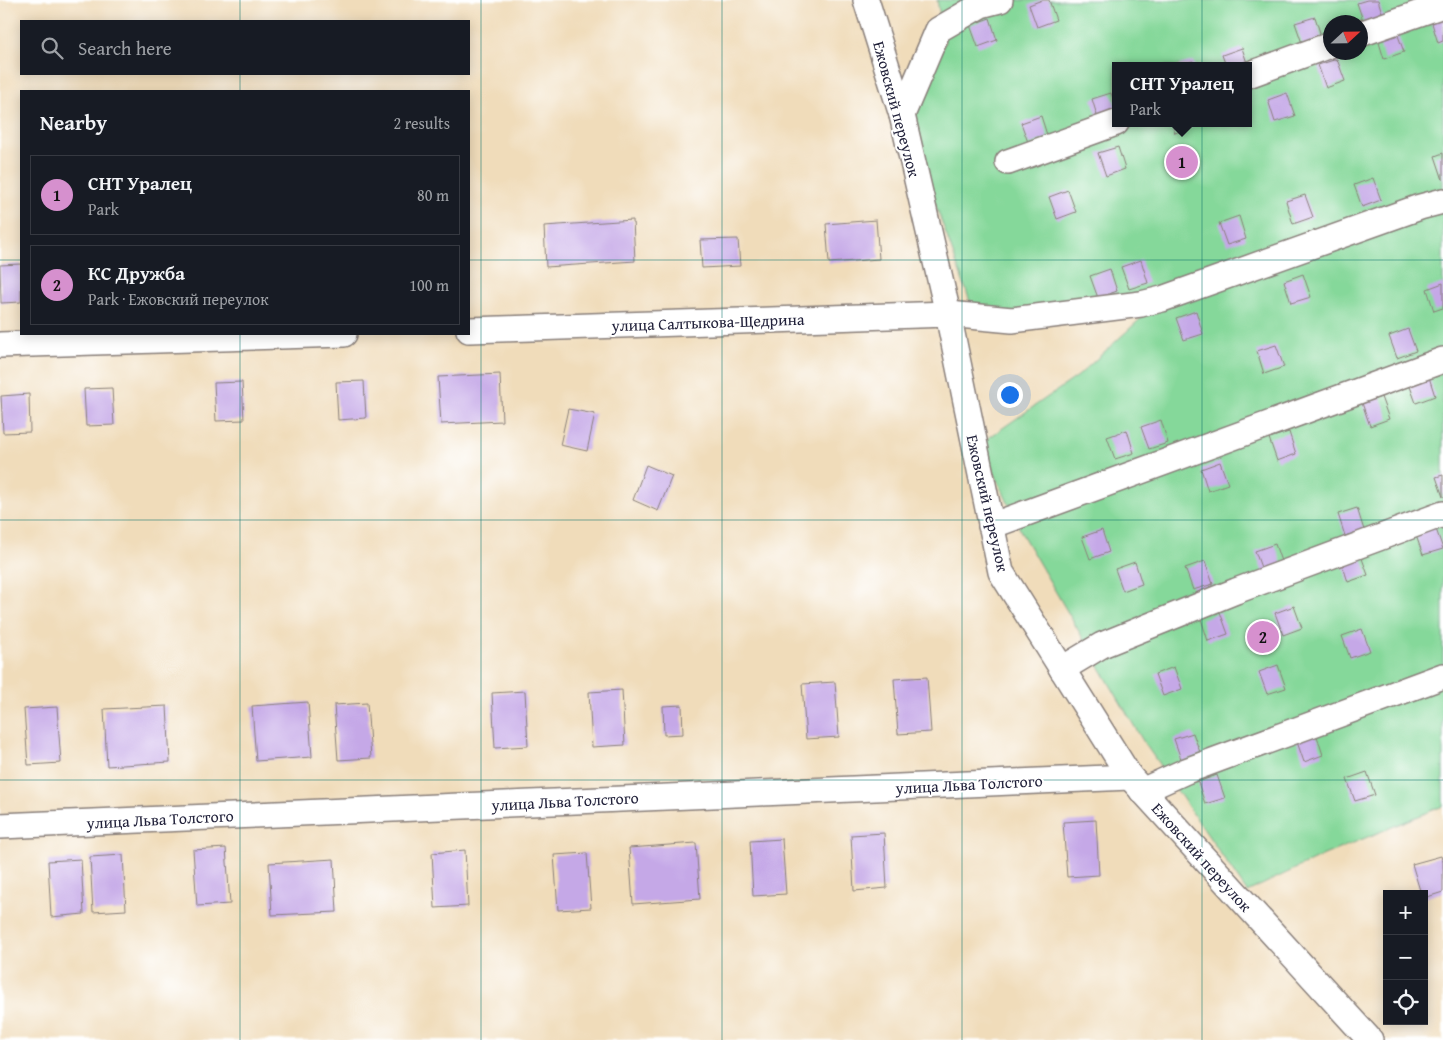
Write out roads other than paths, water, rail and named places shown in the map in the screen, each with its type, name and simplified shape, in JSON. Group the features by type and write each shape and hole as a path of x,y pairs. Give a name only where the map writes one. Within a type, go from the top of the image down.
{"street":[{"name":"Ежовский переулок","path":"866,0 902,115 948,314 1000,572 1136,784 1370,1040"},
{"path":"902,115 938,30 967,7 1000,0"},
{"path":"1368,31 1443,5"},
{"path":"1252,74 1323,48"},
{"path":"1008,162 1112,124"},
{"name":"улица Салтыкова-Щедрина","path":"470,330 948,314 1012,320 1141,304 1162,299 1420,207 1443,201"},
{"path":"0,345 313,335"},
{"path":"991,526 1443,360"},
{"path":"1062,669 1111,641 1236,591 1443,514"},
{"path":"1136,784 1186,771 1443,676"},
{"name":"улица Льва Толстого","path":"0,826 1136,784"}],"place":[{"name":"СНТ Уралец","path":"1182,162"},
{"name":"КС Дружба","path":"1263,637"}]}
